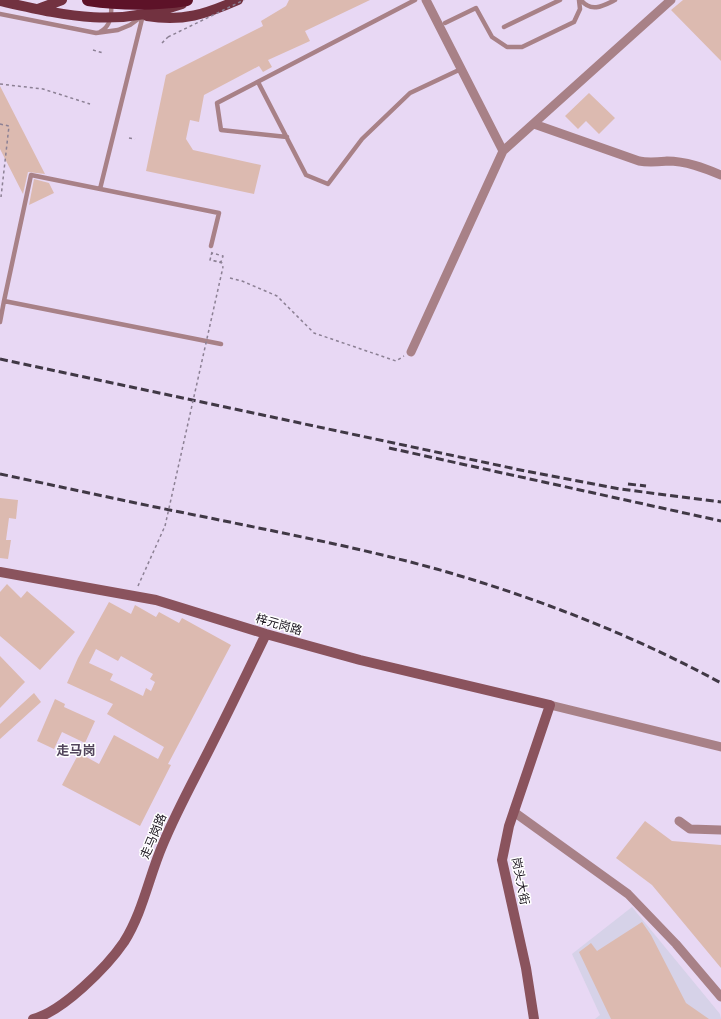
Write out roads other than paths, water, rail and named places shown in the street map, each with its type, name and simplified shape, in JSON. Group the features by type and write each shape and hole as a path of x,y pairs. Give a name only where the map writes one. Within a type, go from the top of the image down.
{"highway":[{"path":"88,0 118,4 182,2"}],"main road":[{"path":"14,2 25,0"},
{"path":"38,10 62,0"},
{"path":"0,1 14,2 38,10 77,17 111,18 143,15 182,2 193,0"},
{"path":"143,15 161,18 183,18 203,14 238,0"},
{"path":"182,2 183,18"}],"street":[{"path":"426,0 503,151"},
{"path":"411,352 503,151 671,0"},
{"path":"534,124 639,162 682,162 702,167 721,175"},
{"name":"梓元岗路","path":"1,573 134,596 186,608 266,634 360,660 550,705"},
{"name":"走马岗路","path":"33,1019 49,1013 70,998 109,960 124,942 138,915 171,826 266,634"},
{"path":"550,705 721,747"},
{"name":"岗头大街","path":"534,1019 526,968 502,860 514,812 550,705"},
{"path":"514,812 628,894 676,944 721,997"},
{"path":"679,821 690,829 721,830"}],"lane":[{"path":"96,34 107,26 111,18 111,0"},
{"path":"287,137 221,130 217,103 415,0"},
{"path":"504,27 560,0"},
{"path":"580,0 590,6 599,8 615,0"},
{"path":"446,23 476,8 492,37 501,45 507,48 522,47 574,22 580,9 580,0"},
{"path":"0,14 96,34 124,27 143,15"},
{"path":"100,189 143,15"},
{"path":"258,82 306,175 328,184 362,139 410,93 461,68"},
{"path":"0,322 31,174 219,213 211,246"},
{"path":"4,302 220,344"}],"railway":[{"path":"0,359 525,471 620,489 721,502"},
{"path":"389,448 721,521"},
{"path":"0,474 317,540 433,568 507,591 616,632 652,648 721,683"},
{"path":"628,484 646,486"}],"district":[{"name":"走马岗","path":"76,750"}]}
